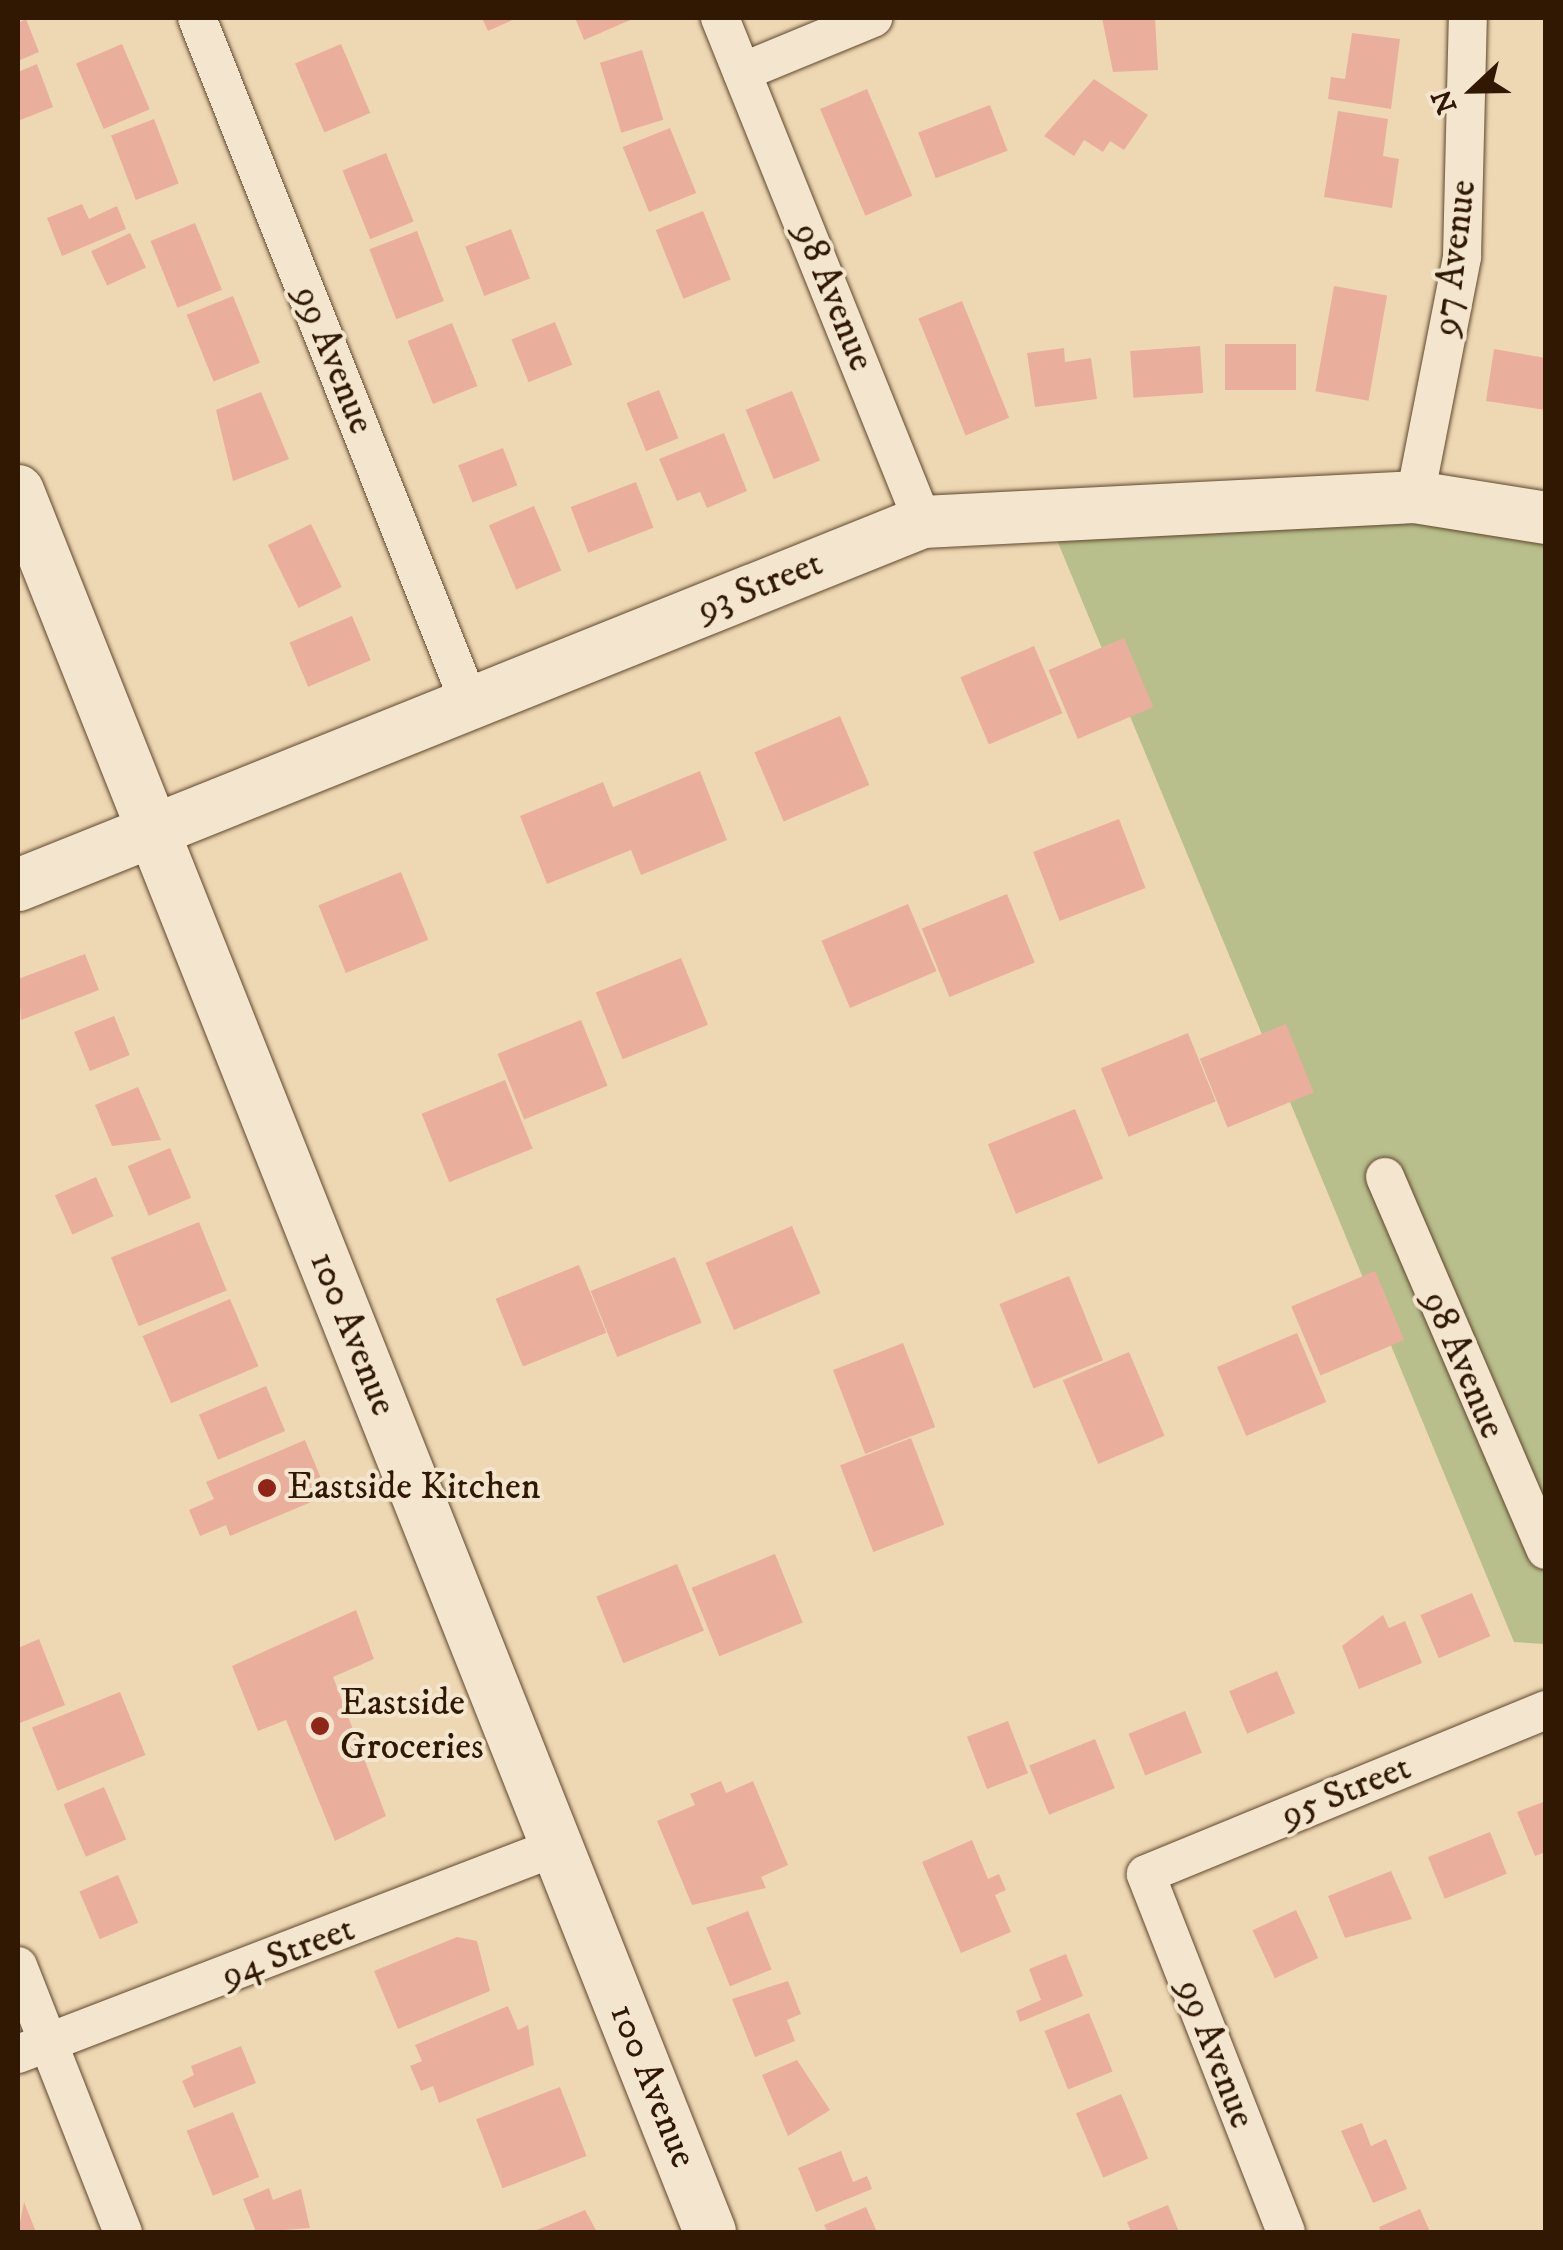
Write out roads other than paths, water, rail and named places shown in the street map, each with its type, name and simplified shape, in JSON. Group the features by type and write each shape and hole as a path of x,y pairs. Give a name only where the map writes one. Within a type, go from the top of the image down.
{"main road":[{"name":"100 Avenue","path":"18,490 710,2232"},
{"name":"93 Street","path":"18,885 923,522 1416,497 1546,518"}],"street":[{"name":"99 Avenue","path":"197,18 469,702"},
{"name":"98 Avenue","path":"720,18 923,522"},
{"path":"742,72 873,18"},
{"name":"97 Avenue","path":"1416,497 1462,257 1468,18"},
{"name":"98 Avenue","path":"1385,1177 1546,1550"},
{"name":"95 Street","path":"1146,1874 1546,1710"},
{"name":"94 Street","path":"33,2048 556,1848"},
{"name":"99 Avenue","path":"1146,1874 1286,2232"},
{"path":"18,1966 33,2048 123,2232"}],"place":[{"name":"Eastside Kitchen","path":"267,1488"},
{"name":"Eastside Groceries","path":"320,1726"}]}
